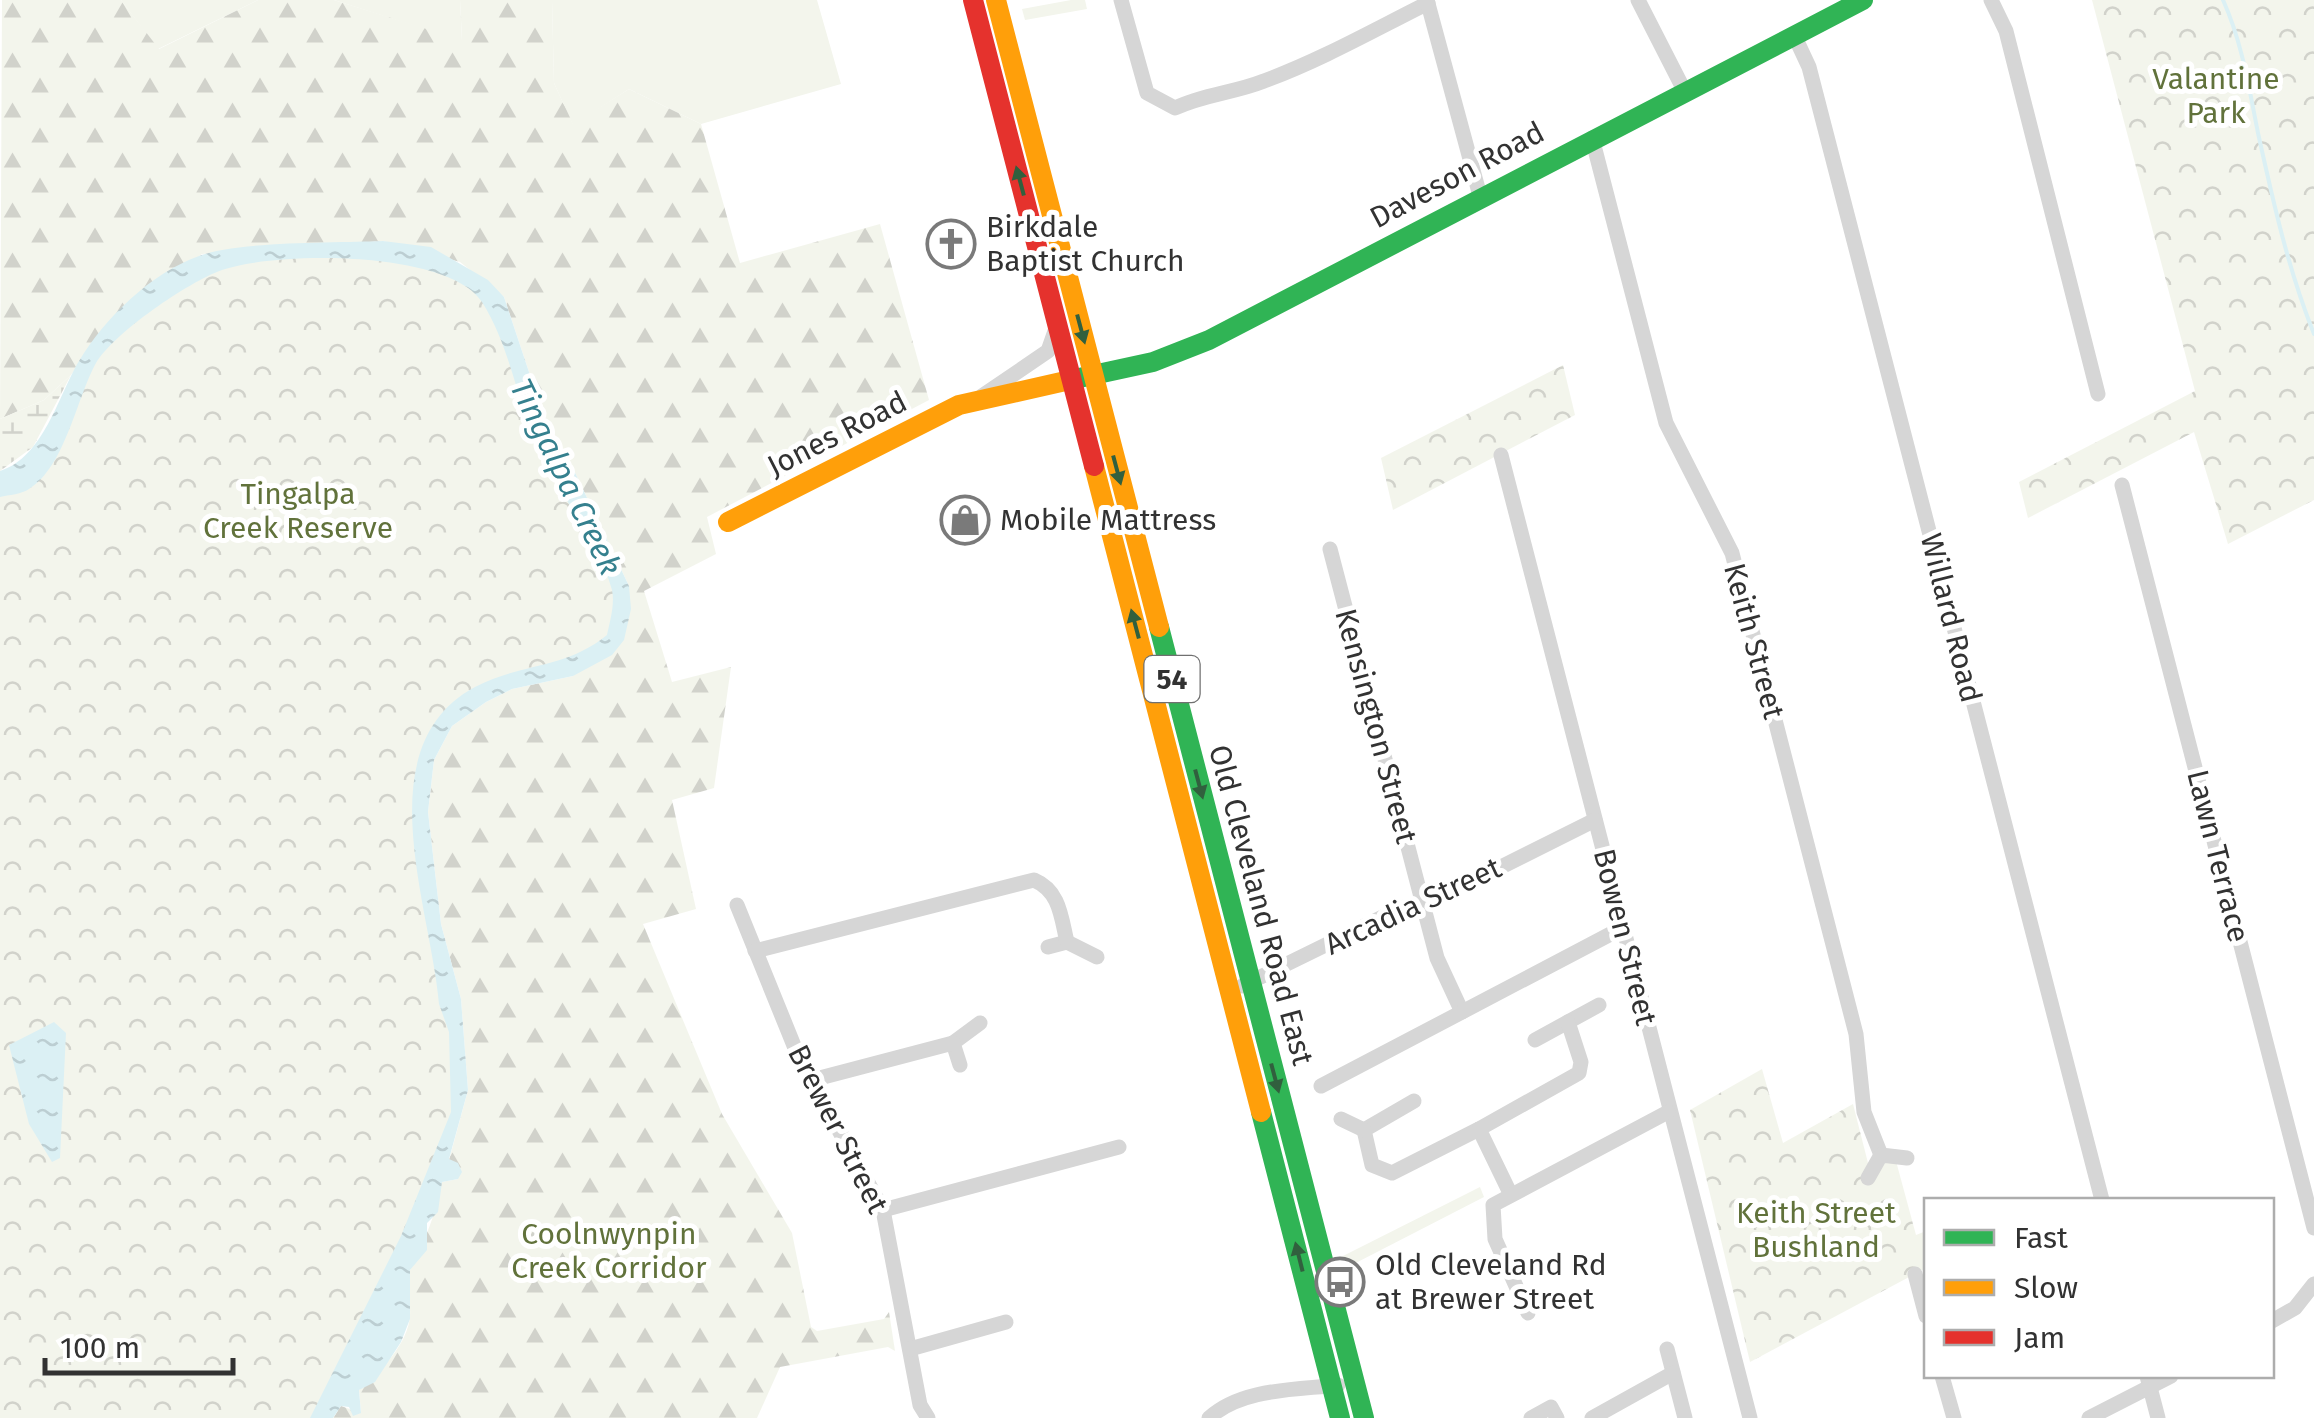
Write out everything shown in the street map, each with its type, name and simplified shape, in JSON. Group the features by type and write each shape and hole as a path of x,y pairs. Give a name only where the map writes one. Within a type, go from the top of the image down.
{"main road":[{"name":"Old Cleveland Road East","path":"973,0 1340,1418"},
{"name":"Old Cleveland Road East","path":"996,0 1364,1418"},
{"name":"Daveson Road","path":"1071,378 1153,362 1209,340 1863,0"},
{"name":"Jones Road","path":"728,522 974,400 1071,378"}],"street":[{"path":"1121,0 1147,92 1175,108 1207,93 1248,88 1302,67 1427,2 1480,196"},
{"path":"1638,0 1684,90"},
{"path":"1991,0 2006,31 2098,394"},
{"name":"Willard Road","path":"1795,37 1809,67 2101,1198"},
{"name":"Keith Street","path":"1592,138 1666,424 1732,553 1856,1034 1864,1112 1881,1156"},
{"name":"Jones Road","path":"974,400 1048,351 1055,339 1056,319"},
{"name":"Bowen Street","path":"1501,455 1750,1418"},
{"name":"Lawn Terrace","path":"2122,485 2314,1228"},
{"name":"Kensington Street","path":"1330,549 1424,902 1449,989 1462,1012"},
{"name":"Arcadia Street","path":"1230,989 1251,984 1400,908 1424,902 1595,820"},
{"path":"756,951 1034,880 1045,885 1057,899 1067,942"},
{"name":"Brewer Street","path":"737,905 812,1080 883,1210 920,1405 928,1418"},
{"path":"1321,1086 1622,928"},
{"path":"1048,947 1067,942 1096,956"},
{"path":"1535,1040 1599,1005"},
{"path":"1364,1130 1372,1165 1392,1173 1479,1129 1579,1072 1581,1062 1568,1022"},
{"path":"812,1080 954,1042 980,1023"},
{"path":"954,1042 960,1065"},
{"path":"1364,1130 1414,1101"},
{"path":"1528,1313 1495,1238 1493,1205 1668,1112"},
{"path":"1341,1120 1364,1130"},
{"path":"1479,1129 1510,1193"},
{"path":"883,1210 1119,1147"},
{"path":"1868,1178 1881,1156 1907,1158"},
{"path":"1915,1274 1924,1308"},
{"path":"2274,1320 2294,1308 2314,1284"},
{"path":"910,1349 1006,1322"},
{"path":"1668,1349 1685,1418"},
{"path":"1592,1418 1673,1373"},
{"path":"1943,1378 1954,1418"},
{"path":"2089,1418 2148,1381 2158,1418"},
{"path":"1210,1418 1221,1407 1246,1397 1354,1382"},
{"path":"1531,1418 1551,1407 1557,1418"}],"green space":[{"name":"Coolnwynpin Creek Corridor","path":"2,0 121,0 159,49 258,0 334,0 462,40 460,0 552,0 554,83 573,124 629,89 701,124 740,263 880,224 929,400 707,517 716,554 644,591 672,682 731,667 714,788 672,800 696,909 643,924 722,1114 792,1233 811,1327 817,1331 884,1319 889,1312 895,1351 888,1347 780,1367 757,1418 333,1418 341,1406 361,1413 359,1390 399,1347 410,1315 409,1274 437,1205 442,1182 458,1179 449,1160 468,1090 461,999 441,924 428,812 434,760 452,726 486,702 512,689 573,676 629,586 570,462 546,423 504,297 460,262 383,241 202,254 102,334 71,375 44,400 0,419"},
{"path":"121,0 258,0 158,49"},
{"path":"334,0 460,0 462,41"},
{"path":"552,0 817,0 841,84 701,124 629,89 573,125 554,83"},
{"path":"1085,0 1087,9 1025,20 1022,9"},
{"name":"Valantine Park","path":"2092,0 2314,0 2314,500 2228,544 2194,432 2028,518 2019,482 2195,391"},
{"name":"Tingalpa Creek Reserve","path":"392,251 486,293 623,594 616,637 586,661 500,684 448,717 427,754 421,810 459,1107 323,1418 0,1418 0,479 25,470 86,361 114,335 224,260"},
{"path":"1563,365 1575,415 1393,510 1381,458"},
{"path":"71,375 33,447 0,471 0,419 44,400"},
{"name":"Keith Street Bushland","path":"1762,1069 1783,1143 1853,1104 1868,1163 1893,1150 1916,1235 1924,1232 1924,1269 1750,1362 1690,1110"},
{"path":"1480,1187 1484,1197 1344,1269 1341,1257"}],"water":[{"name":"Tingalpa Creek","path":"383,241 431,247 488,280 504,297 546,423 570,462 629,586 631,609 624,640 612,655 573,676 512,689 486,702 452,726 434,760 428,812 441,924 461,999 468,1090 449,1159 458,1163 462,1172 458,1179 442,1182 438,1212 427,1223 427,1250 410,1270 410,1319 401,1342 375,1382 359,1390 361,1413 353,1416 349,1407 341,1406 333,1418 310,1418 401,1236 451,1112 449,1032 439,1004 413,831 413,788 422,748 442,714 475,687 575,654 607,635 613,607 607,574 536,443 501,341 482,302 463,285 435,272 399,264 359,259 281,260 222,270 190,285 105,351 89,377 61,448 41,479 26,491 0,497 0,471 15,464 39,439 79,361 102,329 131,299 164,274 216,251"},
{"path":"54,1022 66,1033 60,1158 52,1162 29,1124 9,1045"}],"waterway":[{"path":"2223,0 2244,65 2282,235 2314,334"}],"traffic: fast":[{"path":"1070,380 1153,362 1209,340 1863,0"},
{"path":"1159,627 1364,1418"},
{"path":"1261,1112 1340,1418"}],"traffic: slow":[{"path":"996,0 1159,627"},
{"path":"728,522 959,405 1070,380"},
{"path":"1094,466 1261,1112"}],"traffic: jam":[{"path":"973,0 1094,466"}],"place":[{"name":"Birkdale Baptist Church","path":"951,244"},
{"name":"Mobile Mattress","path":"965,520"},
{"name":"Old Cleveland Rd at Brewer Street","path":"1340,1282"}]}
